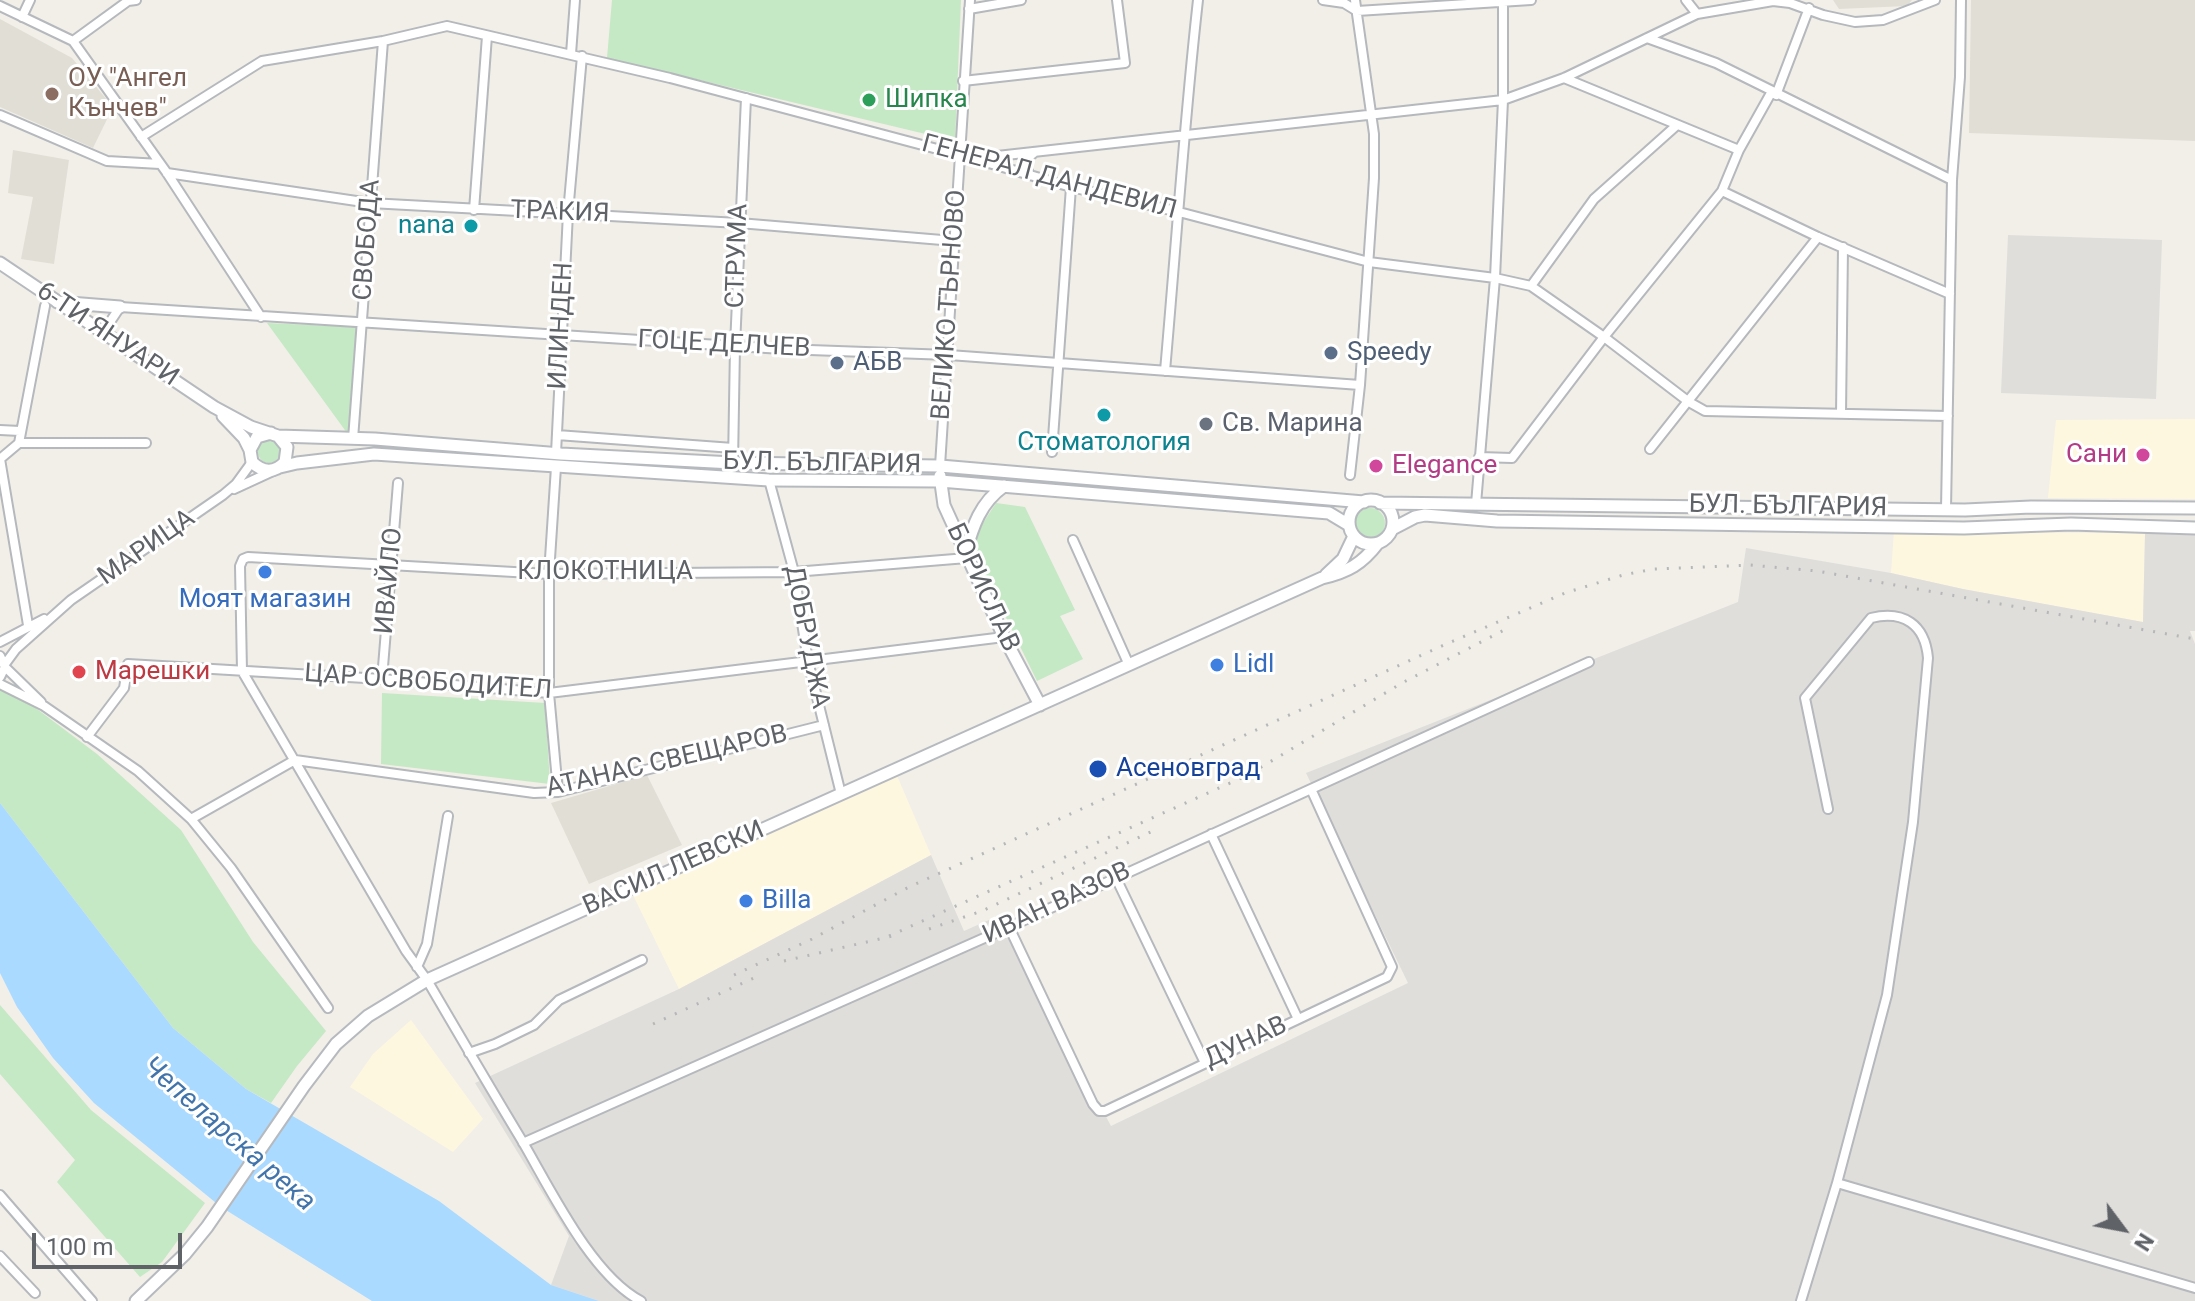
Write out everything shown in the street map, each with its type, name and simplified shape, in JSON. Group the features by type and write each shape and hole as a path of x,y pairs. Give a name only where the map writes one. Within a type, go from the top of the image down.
{"main road":[{"name":"6-ТИ ЯНУАРИ","path":"0,263 214,407"},
{"path":"57,302 120,307"},
{"path":"214,407 244,438 251,456 265,471 277,469 287,455 287,447 275,435 257,437 251,456"},
{"name":"БУЛ. БЪЛГАРИЯ","path":"214,407 251,427 275,435 733,463 940,466 1364,502"},
{"name":"БУЛ. БЪЛГАРИЯ","path":"277,469 297,463 374,454 769,480 940,481 1329,513 1352,530"},
{"name":"БОРИСЛАВ","path":"940,466 944,505 1004,637 1040,705"},
{"path":"966,555 979,514 992,495 1004,486"},
{"path":"1364,502 1380,503 1389,510 1392,529 1378,543 1365,543 1352,530 1354,509 1364,502"},
{"name":"БУЛ. БЪЛГАРИЯ","path":"1380,503 1946,509 2195,508"},
{"name":"БУЛ. БЪЛГАРИЯ","path":"1392,529 1425,515 1497,521 1964,528 2071,524 2195,528"},
{"name":"ВАСИЛ ЛЕВСКИ","path":"1322,578 1343,559 1352,530"},
{"name":"ВАСИЛ ЛЕВСКИ","path":"136,1301 185,1254 336,1044 368,1016 427,980 1322,578 1355,567 1378,543"}],"street":[{"path":"22,17 30,0"},
{"path":"73,41 128,1 136,0"},
{"path":"571,54 575,0"},
{"path":"970,4 1021,0"},
{"path":"963,81 1125,63 1117,0"},
{"path":"1165,371 1179,212 1182,135 1198,0"},
{"path":"1323,0 1344,3 1357,11 1531,0"},
{"path":"1350,475 1360,385 1374,178 1374,134 1355,0"},
{"path":"1686,0 1697,14"},
{"path":"975,159 1503,100 1564,78 1697,14 1773,1 1855,22 1883,20 1935,0"},
{"path":"1946,509 1952,180 1960,77 1961,0"},
{"path":"1476,504 1495,278 1503,100 1503,1"},
{"name":"ВЕЛИКО ТЪРНОВО","path":"940,466 970,4"},
{"path":"0,6 73,41 167,173 261,317"},
{"path":"1479,457 1512,458 1604,337 1722,191 1739,150 1774,94 1809,8"},
{"name":"ГЕНЕРАЛ ДАНДЕВИЛ","path":"141,137 262,61 383,41 447,26 582,56 1071,187 1369,262 1495,278 1531,286 1705,411 1948,416"},
{"path":"474,210 487,36"},
{"path":"1647,38 1716,63 1952,180"},
{"name":"СВОБОДА","path":"353,439 383,41"},
{"name":"ИЛИНДЕН","path":"556,453 568,213 582,56"},
{"path":"1564,78 1739,150"},
{"name":"СТРУМА","path":"733,463 739,223 746,98"},
{"path":"0,115 107,161 160,164"},
{"path":"1531,286 1594,199 1677,125"},
{"path":"1030,175 1025,166 1026,159 1036,152"},
{"name":"ТРАКИЯ","path":"167,173 370,203 739,223 954,241"},
{"path":"1052,452 1071,187"},
{"path":"1722,191 1950,294"},
{"path":"1650,449 1818,237"},
{"path":"1841,414 1843,247"},
{"path":"19,443 45,306"},
{"path":"102,334 120,307"},
{"name":"ГОЦЕ ДЕЛЧЕВ","path":"120,307 735,346 949,355 1360,385"},
{"path":"0,430 20,431"},
{"path":"557,435 733,448"},
{"path":"28,625 0,459 19,443 146,443"},
{"path":"223,495 236,484 251,456"},
{"path":"556,467 549,574 549,693 558,792"},
{"path":"223,495 277,469"},
{"name":"ДОБРУДЖА","path":"769,480 794,572 808,661 841,794"},
{"name":"ИВАЙЛО","path":"382,679 398,483"},
{"name":"МАРИЦА","path":"0,677 3,662 71,600 223,495"},
{"path":"1073,540 1129,665"},
{"name":"КЛОКОТНИЦА","path":"242,671 240,566 243,559 549,574 794,572 966,555"},
{"path":"0,642 28,625 53,615"},
{"path":"1801,1301 1837,1183 1887,995 1913,822 1928,658 1924,636 1913,624 1899,616 1871,618 1805,698 1828,809"},
{"name":"ЦАР ОСВОБОДИТЕЛ","path":"87,737 124,688 128,664 382,679 549,693 1004,637"},
{"path":"3,662 44,706"},
{"name":"ИВАН ВАЗОВ","path":"523,1143 1009,927 1589,662"},
{"path":"242,671 573,1227 609,1276 623,1291 641,1301"},
{"path":"0,684 44,706 138,771 191,819 231,868 328,1008"},
{"name":"АТАНАС СВЕЩАРОВ","path":"295,760 534,793 558,792 824,725"},
{"path":"191,819 295,760"},
{"name":"ДУНАВ","path":"1009,927 1099,1111 1105,1111 1387,977 1391,972 1392,967 1311,789"},
{"path":"417,967 427,944 448,816"},
{"path":"1211,834 1298,1019"},
{"path":"1116,878 1205,1063"},
{"path":"469,1053 534,1025 559,1000 642,960"},
{"path":"1837,1183 2195,1288"},
{"path":"0,1195 92,1301"},
{"path":"0,1256 35,1293"}],"shaded area":[{"path":"1833,0 1912,0 1907,6 1839,9"},
{"path":"1971,0 2195,0 2195,141 1969,133"},
{"name":"ОУ \"Ангел Кънчев\"","path":"0,19 72,58 113,107 93,148 0,107"},
{"path":"13,150 69,160 54,264 21,259 33,197 8,193"},
{"path":"2008,235 2162,240 2156,399 2001,393"},
{"path":"2195,419 2195,499 2048,498 2056,420"},
{"path":"1894,532 2145,533 2143,622 1891,573"},
{"path":"2145,533 2195,535 2195,631 2190,631 2195,644 2195,1301 599,1301 551,1285 569,1236 475,1083 679,989 931,855 964,931 998,916 1111,1126 1408,983 1306,773 1738,602 1746,548 2143,622"},
{"path":"895,771 931,855 679,989 633,895"},
{"path":"647,775 682,845 589,884 551,803"},
{"path":"411,1020 483,1119 453,1152 350,1087 373,1054"}],"green space":[{"name":"Шипка","path":"612,0 961,0 955,141 607,58"},
{"path":"267,323 356,327 350,437"},
{"path":"269,441 277,444 280,452 277,460 269,463 261,460 258,452 261,444"},
{"path":"996,503 1025,507 1075,610 1060,616 1083,659 1037,681 973,550 981,526"},
{"path":"1370,508 1381,512 1385,523 1381,534 1370,538 1359,534 1355,523 1359,512"},
{"path":"0,686 17,694 97,754 181,830 253,942 326,1031 271,1103 246,1089 173,1028 0,803"},
{"path":"382,693 545,703 550,784 381,764"},
{"path":"0,1005 91,1110 205,1203 162,1262 140,1277 57,1182 75,1160 0,1074"}],"water":[{"name":"Чепеларска река","path":"0,803 173,1028 246,1089 439,1201 551,1285 599,1301 372,1301 221,1207 94,1103 53,1058 17,1007 0,973"}],"railway":[{"path":"734,975 812,939 909,887 1444,645 1565,593 1623,575 1654,569 1750,565 1817,571 2195,639"},
{"path":"889,936 1248,775 1402,683 1508,628"},
{"path":"929,929 982,911 1159,828"},
{"path":"784,961 897,935"},
{"path":"653,1024 754,978"}],"place":[{"name":"ОУ \"Ангел Кънчев\"","path":"52,94"},
{"name":"Шипка","path":"869,100"},
{"name":"nana","path":"471,226"},
{"name":"Speedy","path":"1331,353"},
{"name":"АБВ","path":"837,363"},
{"name":"Стоматология","path":"1104,415"},
{"name":"Св. Марина","path":"1206,424"},
{"name":"Сани","path":"2143,455"},
{"name":"Elegance","path":"1376,466"},
{"name":"Моят магазин","path":"265,572"},
{"name":"Lidl","path":"1217,665"},
{"name":"Марешки","path":"79,672"},
{"name":"Асеновград","path":"1098,769"},
{"name":"Billa","path":"746,901"}]}
